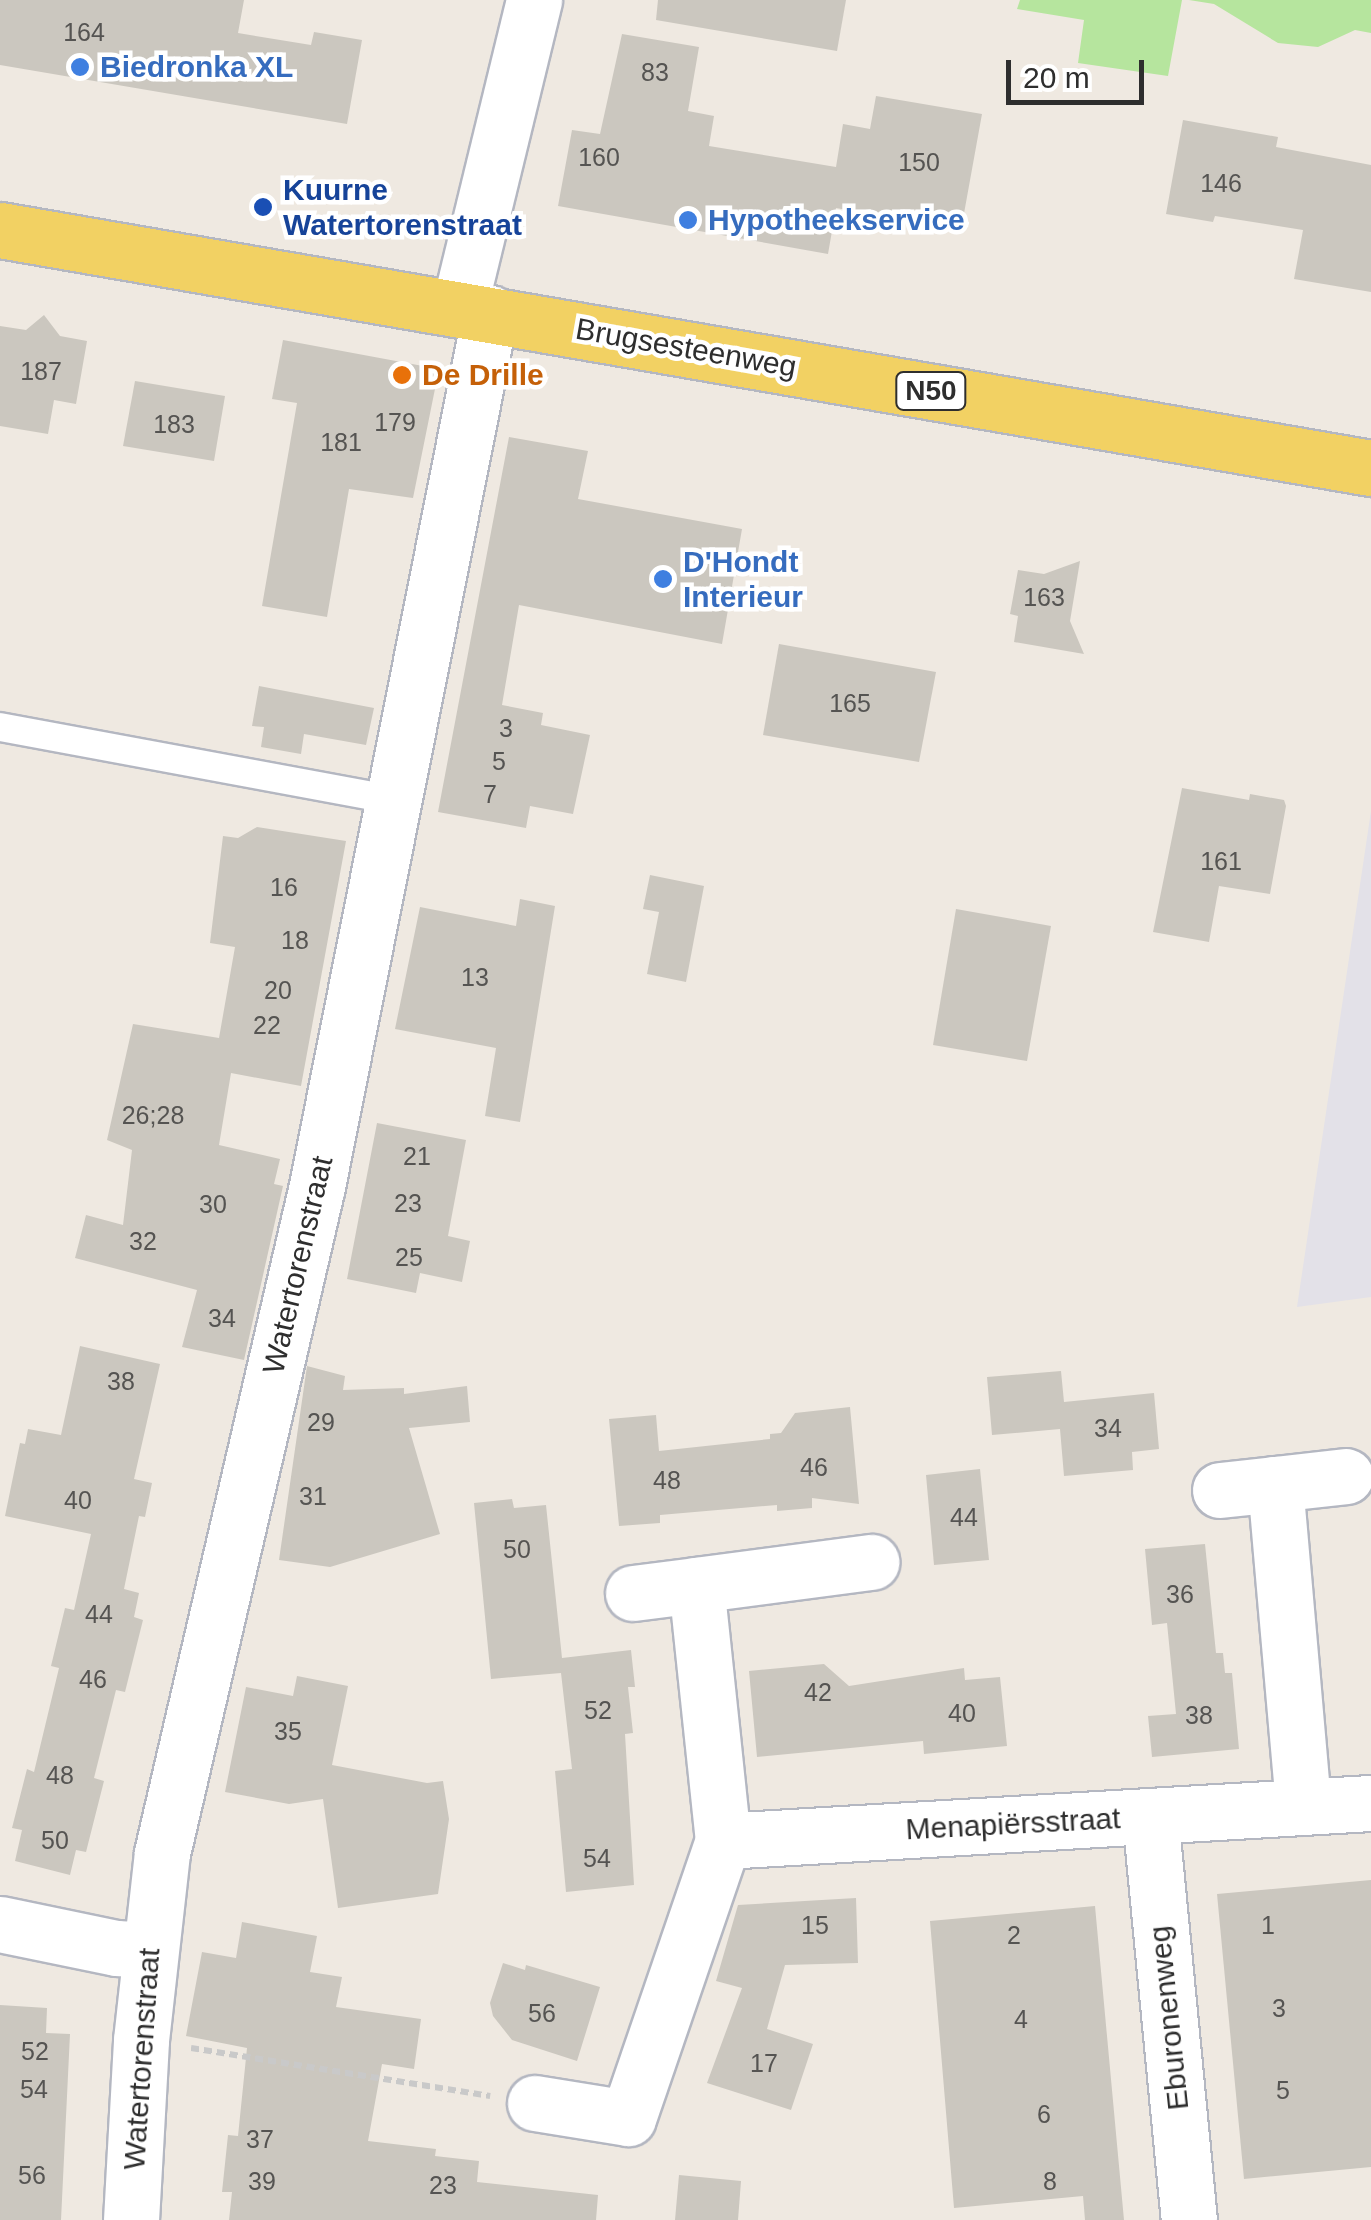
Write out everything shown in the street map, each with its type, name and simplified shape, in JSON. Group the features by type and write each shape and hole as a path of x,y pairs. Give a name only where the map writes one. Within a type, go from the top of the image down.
{"main road":[{"name":"Brugsesteenweg","path":"0,230 1371,468"}],"street":[{"name":"Watertorenstraat","path":"131,2220 140,2040 162,1853 312,1205 395,800 475,310 534,0"},
{"path":"1220,1490 1346,1476"},
{"path":"1275,1484 1303,1807"},
{"path":"632,1593 871,1562"},
{"path":"535,2103 628,2118 724,1842 696,1586"},
{"name":"Menapiërsstraat","path":"724,1842 1371,1803"},
{"name":"Eburonenweg","path":"1150,1816 1189,2220"},
{"path":"0,1924 116,1948 148,1950"}],"lane":[{"path":"0,727 395,800"}],"path":[{"path":"140,2040 535,2103"}],"shaded area":[{"path":"1371,811 1371,1297 1297,1307"}],"green space":[{"path":"1020,0 1182,0 1168,76 1078,63 1084,20 1017,9"},
{"path":"1189,0 1371,0 1371,33 1355,30 1318,47 1278,43 1214,4"}],"building":[{"path":"0,0 244,0 238,33 311,45 314,32 362,40 347,124 0,65"},
{"path":"658,0 846,0 837,51 656,20"},
{"path":"622,34 699,47 688,111 714,116 709,146 836,167 843,124 870,129 876,96 982,114 961,230 836,208 828,254 558,206 572,130 600,134"},
{"path":"1183,120 1278,137 1276,147 1371,165 1371,292 1294,279 1303,230 1215,216 1213,222 1166,214"},
{"path":"44,315 60,336 87,341 76,404 54,400 48,434 0,426 0,326 26,330"},
{"path":"283,340 439,369 413,498 349,489 327,617 262,606 297,403 272,399"},
{"path":"135,381 225,396 214,461 123,446"},
{"path":"509,437 588,451 578,499 742,529 722,644 519,605 502,705 543,713 541,725 590,735 573,814 530,806 526,828 438,812"},
{"path":"1080,561 1070,621 1084,654 1014,642 1018,616 1010,614 1018,570 1044,574"},
{"path":"779,644 936,672 919,762 763,735"},
{"path":"259,686 374,708 366,745 304,734 301,754 261,747 264,727 252,726"},
{"path":"1182,788 1249,800 1250,794 1284,800 1286,806 1270,894 1219,886 1209,942 1153,932"},
{"path":"257,827 346,841 301,1086 231,1073 219,1145 280,1159 274,1184 283,1186 244,1360 182,1347 197,1290 75,1258 86,1215 123,1225 132,1150 107,1140 133,1024 219,1038 235,947 210,943 223,836 238,838"},
{"path":"650,875 704,886 686,982 647,974 659,912 643,909"},
{"path":"520,899 555,906 520,1122 485,1116 496,1048 395,1029 420,907 516,926"},
{"path":"956,909 1051,926 1027,1061 933,1045"},
{"path":"377,1123 466,1140 448,1236 470,1241 462,1282 420,1273 416,1293 347,1279"},
{"path":"80,1346 160,1364 134,1479 152,1483 145,1517 139,1516 124,1589 139,1593 134,1617 143,1620 125,1692 116,1690 94,1778 104,1781 86,1852 76,1850 70,1875 15,1861 22,1830 12,1828 27,1769 34,1772 59,1668 51,1666 65,1608 74,1610 91,1534 5,1516 20,1443 25,1444 28,1429 61,1435"},
{"path":"307,1366 345,1376 343,1390 404,1388 404,1394 467,1386 470,1422 409,1428 440,1534 330,1567 279,1560"},
{"path":"1061,1371 1064,1402 1154,1393 1159,1449 1132,1452 1133,1470 1064,1476 1060,1429 992,1435 987,1377"},
{"path":"850,1407 859,1504 812,1498 812,1508 777,1511 777,1505 660,1515 660,1523 619,1526 609,1419 656,1415 659,1451 770,1439 770,1434 781,1433 795,1413"},
{"path":"980,1469 989,1560 934,1565 926,1475"},
{"path":"512,1499 514,1508 546,1505 562,1658 631,1650 635,1687 628,1687 633,1733 625,1734 634,1885 566,1892 555,1771 572,1769 561,1673 491,1679 474,1503"},
{"path":"1205,1544 1216,1653 1223,1653 1225,1673 1232,1673 1239,1749 1152,1757 1148,1716 1176,1714 1167,1623 1152,1625 1145,1549"},
{"path":"824,1664 849,1686 964,1668 965,1680 1000,1677 1007,1746 924,1754 923,1741 757,1757 749,1671"},
{"path":"297,1676 348,1686 332,1765 427,1783 443,1781 449,1819 438,1894 338,1908 323,1799 289,1804 225,1792 246,1687 293,1696"},
{"path":"1371,1880 1371,2167 1244,2179 1217,1894"},
{"path":"856,1898 858,1963 785,1965 767,2029 813,2044 791,2110 707,2083 742,1988 716,1981 738,1905"},
{"path":"1095,1906 1124,2220 1085,2220 1083,2196 954,2208 930,1921"},
{"path":"242,1922 317,1936 310,1972 342,1977 336,2007 421,2019 414,2069 382,2064 368,2141 436,2149 435,2156 479,2161 477,2182 598,2195 596,2220 229,2220 232,2192 222,2192 228,2135 238,2136 247,2048 186,2036 202,1952 236,1958"},
{"path":"503,1963 525,1970 526,1965 600,1987 577,2061 512,2040 493,2016 490,2003"},
{"path":"0,2005 47,2008 46,2033 70,2034 61,2220 0,2220"},
{"path":"679,2175 741,2181 738,2220 675,2220"}],"place":[{"name":"Biedronka XL","path":"80,67"},
{"name":"Kuurne Watertorenstraat","path":"263,207"},
{"name":"Hypotheekservice","path":"688,220"},
{"name":"De Drille","path":"402,375"},
{"name":"D'Hondt Interieur","path":"663,579"}]}
